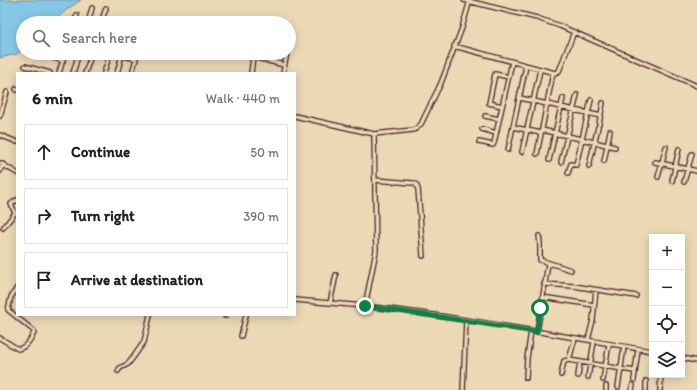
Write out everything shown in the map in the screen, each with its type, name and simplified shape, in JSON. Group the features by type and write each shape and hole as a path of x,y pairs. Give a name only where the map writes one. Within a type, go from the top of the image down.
{"street":[{"path":"464,0 537,18 574,32 697,86"},
{"path":"296,116 374,134 407,131 417,128 425,117 442,83 470,1"},
{"path":"90,16 92,8"},
{"path":"103,16 106,8"},
{"path":"498,60 553,73 559,71 574,32"},
{"path":"454,46 512,63"},
{"path":"59,60 63,61 59,72"},
{"path":"73,72 77,60"},
{"path":"86,72 90,60"},
{"path":"104,72 109,60"},
{"path":"117,72 121,60"},
{"path":"132,72 136,60"},
{"path":"251,72 253,60"},
{"path":"265,60 284,65"},
{"path":"283,72 285,60"},
{"path":"479,142 493,145 512,63"},
{"path":"25,66 42,72"},
{"path":"508,150 526,66"},
{"path":"522,152 540,70"},
{"path":"537,154 553,73"},
{"path":"502,106 489,103 495,74 509,77"},
{"path":"0,116 7,92"},
{"path":"561,162 577,95"},
{"path":"520,98 601,116"},
{"path":"549,160 563,98"},
{"path":"568,173 571,164 576,165 591,100"},
{"path":"589,166 603,103"},
{"path":"485,116 499,119"},
{"path":"514,126 527,130 555,133 615,147"},
{"path":"482,129 496,132"},
{"path":"604,161 610,131"},
{"path":"365,306 376,251 374,134"},
{"path":"0,135 16,142"},
{"path":"658,177 666,147"},
{"path":"672,181 680,149"},
{"path":"684,182 692,154"},
{"path":"655,162 697,171"},
{"path":"0,171 2,164 16,172"},
{"path":"375,180 413,183 417,186 423,256"},
{"path":"3,228 15,213 11,204 16,201"},
{"path":"539,236 539,260 571,270"},
{"path":"537,332 548,264"},
{"path":"330,303 336,275"},
{"path":"544,284 568,285 636,296"},
{"path":"0,338 21,349 34,333 34,331 8,310 11,297 16,290"},
{"path":"588,340 596,290"},
{"path":"542,297 594,304"},
{"path":"296,300 365,306 588,340 649,351"},
{"path":"118,371 120,368 128,364 144,342 150,316"},
{"path":"242,336 246,316"},
{"path":"463,390 466,321"},
{"path":"526,378 531,331"},
{"path":"569,360 575,338"},
{"path":"588,377 594,342"},
{"path":"603,380 609,344"},
{"path":"618,387 624,347"},
{"path":"634,380 638,349"},
{"path":"685,359 697,361"},
{"path":"561,374 564,360 634,371"},
{"path":"578,376 580,362"},
{"path":"660,390 661,378"},
{"path":"646,380 646,390"},
{"path":"632,390 633,385"}],"water":[{"path":"0,0 81,0 60,16 16,16 16,54 0,58"}],"route":[{"path":"365,306 537,332 540,308"}]}
